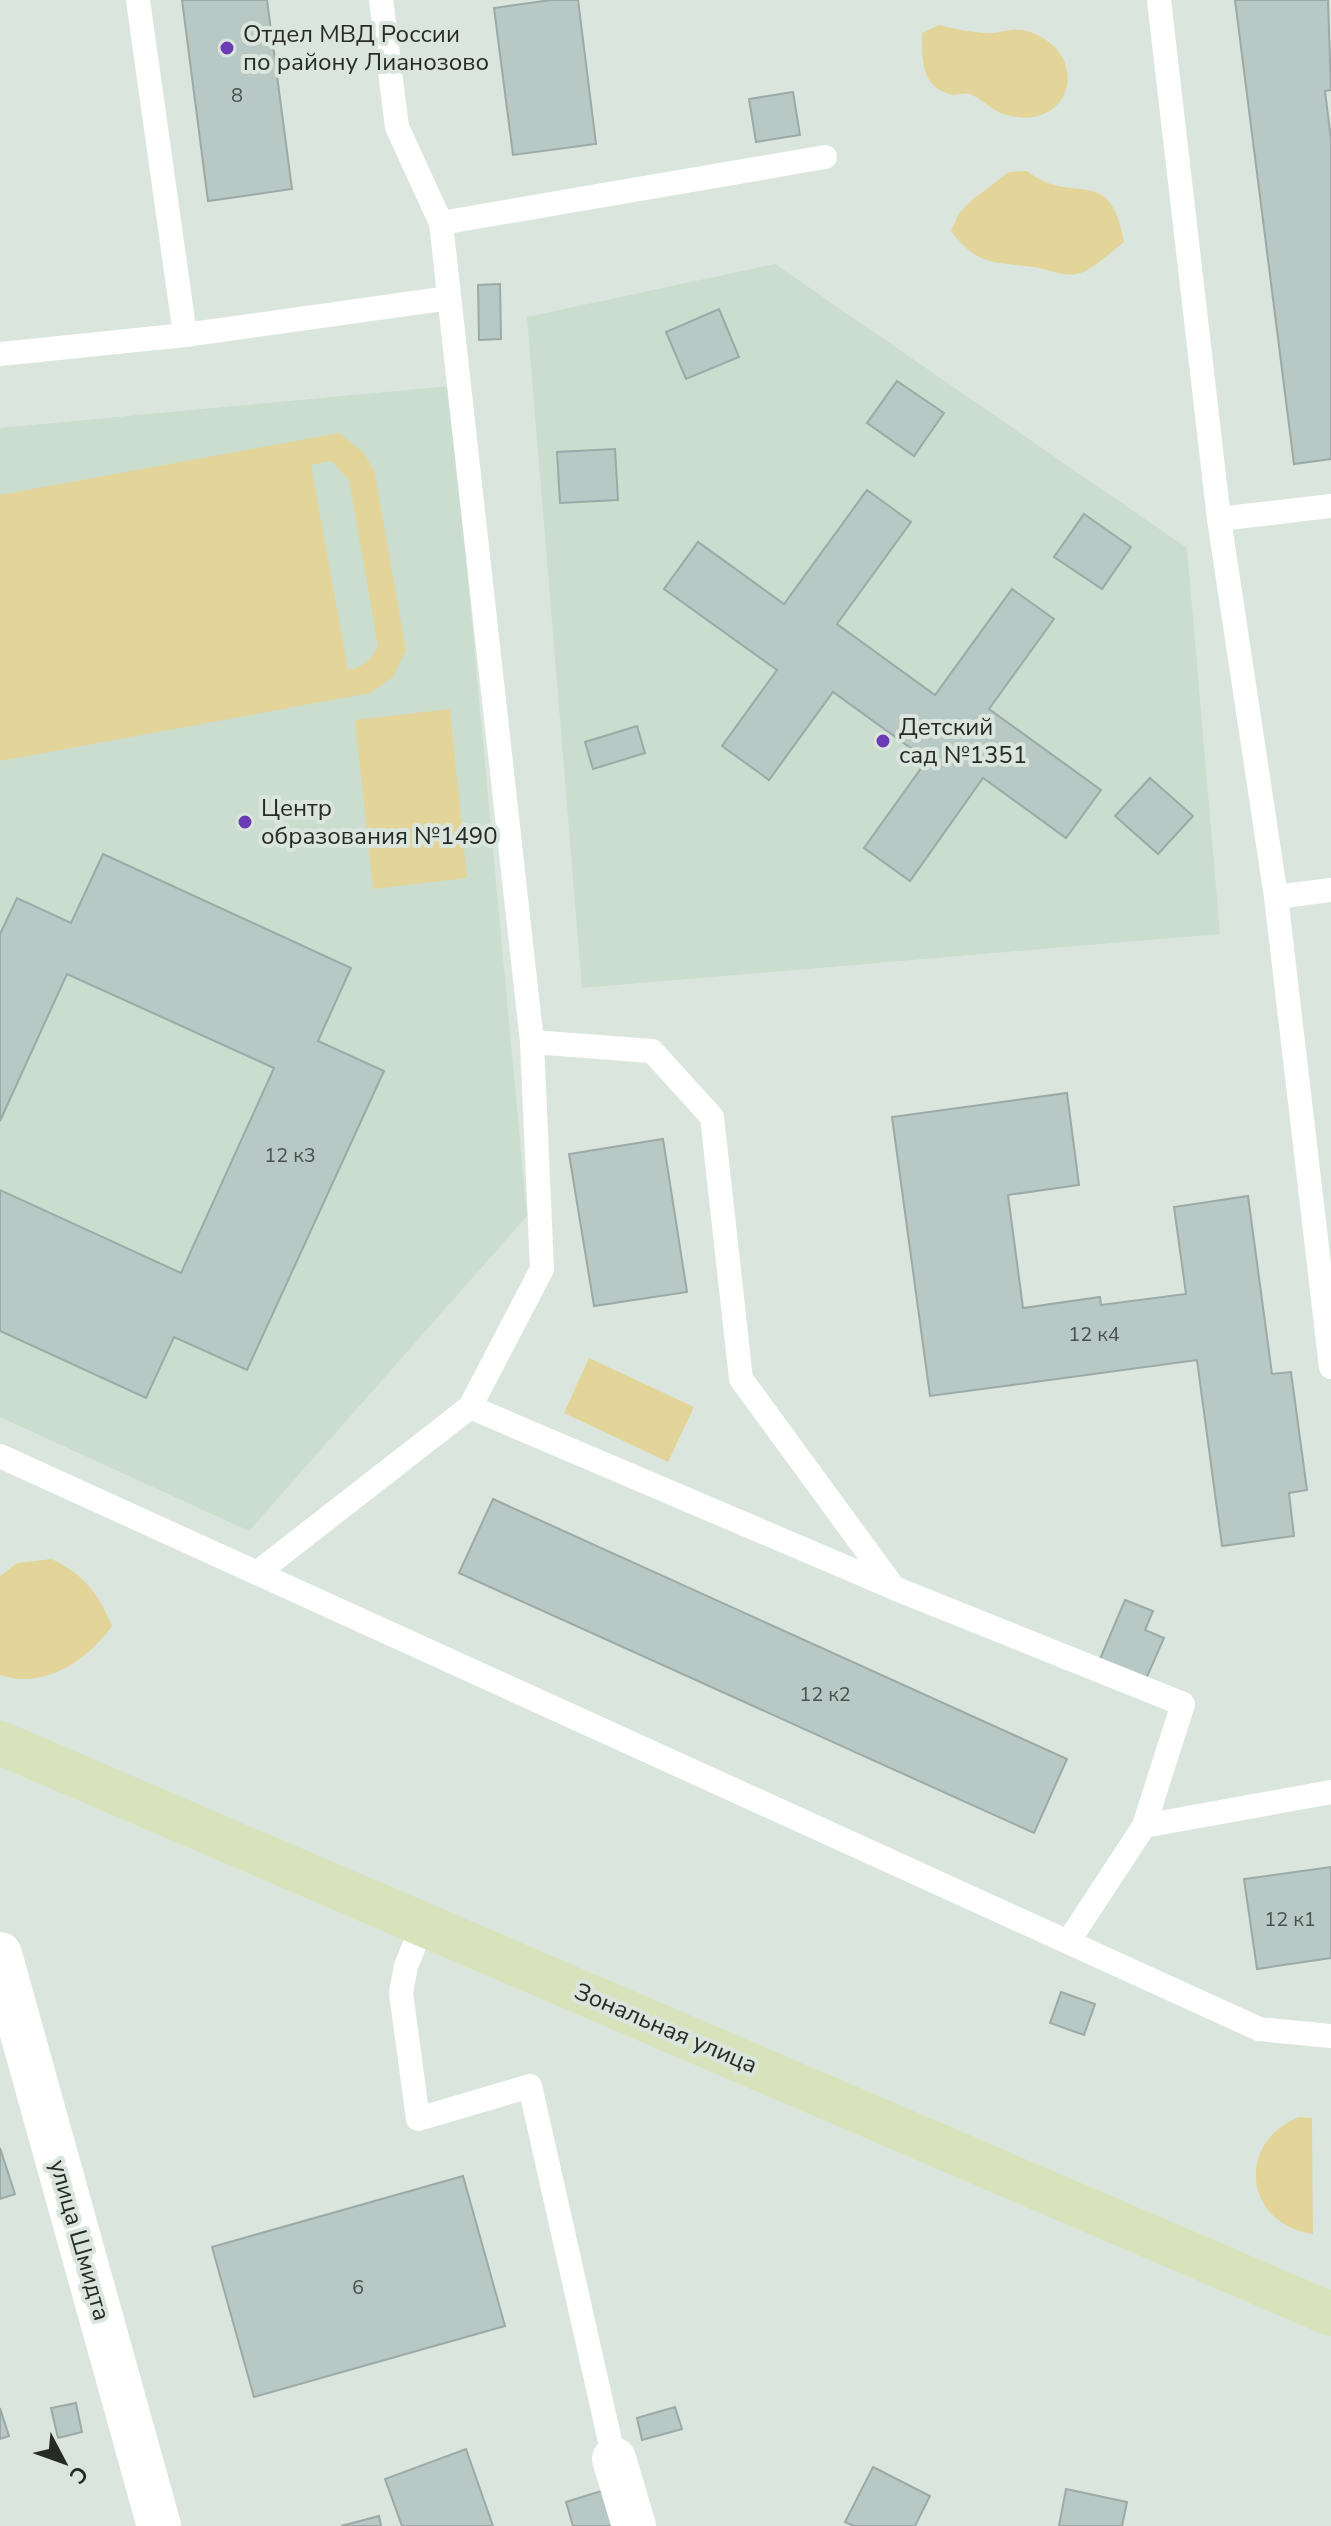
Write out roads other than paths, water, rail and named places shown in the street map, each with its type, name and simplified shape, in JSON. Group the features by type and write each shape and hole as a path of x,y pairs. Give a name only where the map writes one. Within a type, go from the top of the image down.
{"street":[{"name":"Зональная улица","path":"0,1743 1331,2314"},
{"name":"улица Шмидта","path":"0,1954 159,2526"},
{"path":"614,2459 634,2526"}],"lane":[{"path":"138,0 185,335"},
{"path":"257,1573 470,1407 542,1269 532,1042 441,223 397,127 381,0"},
{"path":"1159,0 1219,519 1276,897 1331,1367"},
{"path":"441,223 825,157"},
{"path":"0,354 185,335 449,298"},
{"path":"1219,519 1331,506"},
{"path":"1276,897 1331,890"},
{"path":"532,1042 652,1051 712,1117 741,1379 894,1588"},
{"path":"470,1407 894,1588 1183,1704 1144,1826 1068,1942"},
{"path":"0,1456 1259,2029 1331,2036"},
{"path":"1144,1826 1331,1792"},
{"path":"423,1924 406,1966 401,1993 418,2119 530,2086 614,2459"}],"place":[{"name":"Отдел МВД России по району Лианозово","path":"227,48"},
{"name":"Детский сад №1351","path":"883,741"},
{"name":"Центр образования №1490","path":"245,822"}]}
